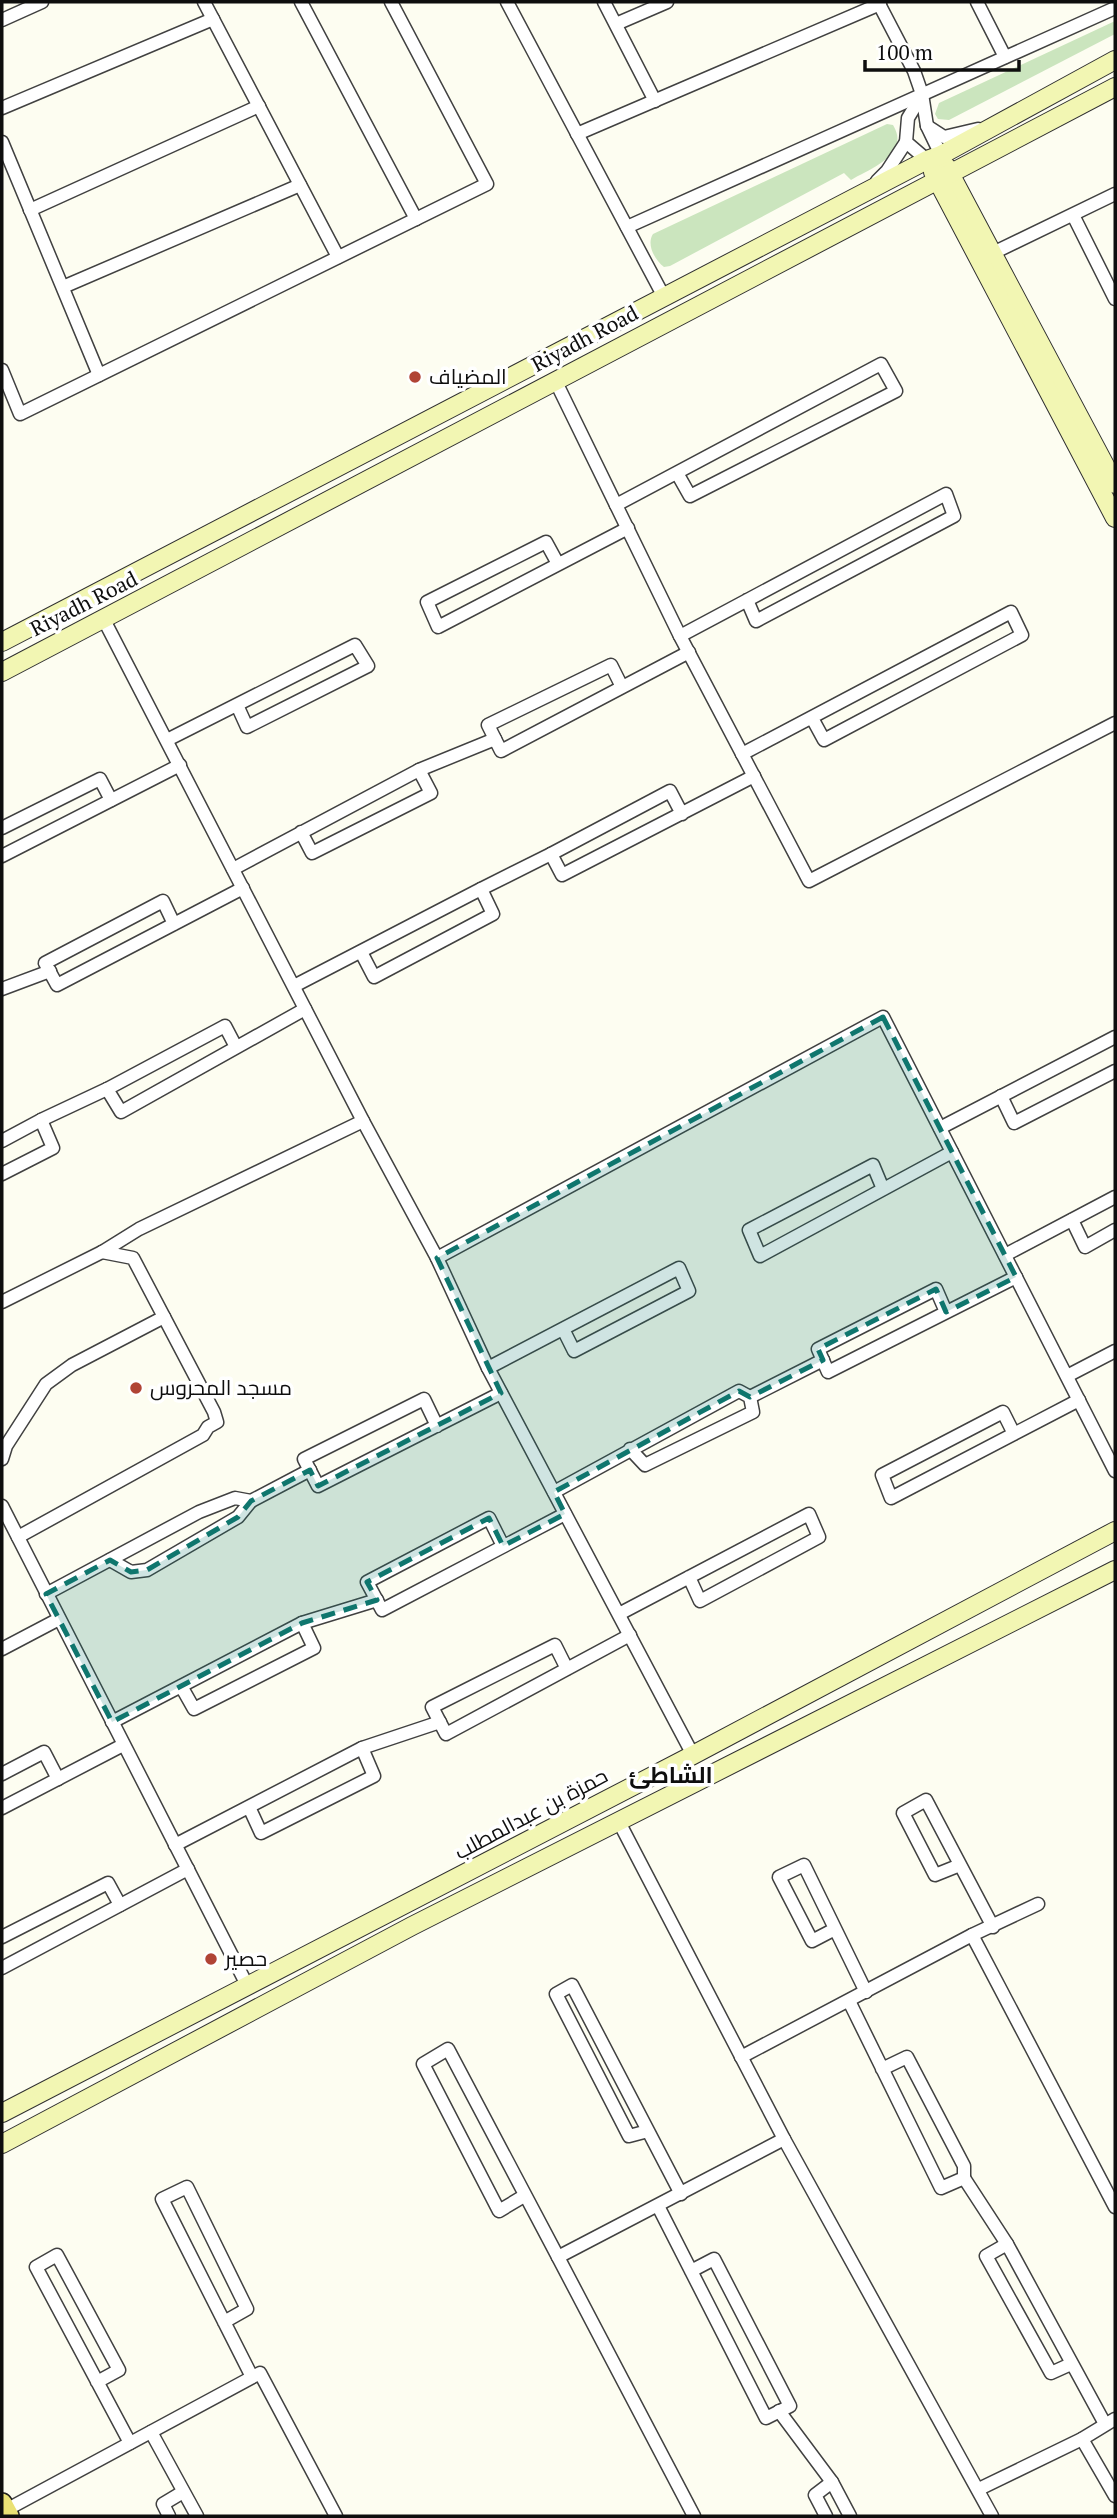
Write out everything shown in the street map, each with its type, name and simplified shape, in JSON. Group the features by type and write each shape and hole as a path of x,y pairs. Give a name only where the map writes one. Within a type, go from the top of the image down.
{"street":[{"path":"2,20 41,2"},
{"path":"204,2 338,257"},
{"path":"301,2 416,219"},
{"path":"2,370 20,414 487,184 391,2"},
{"path":"507,2 664,297"},
{"path":"604,2 655,102"},
{"path":"616,24 667,2"},
{"path":"976,2 1005,57"},
{"path":"577,134 879,3 914,71 934,157 944,179 1115,518"},
{"path":"626,227 921,102 1005,57 1115,8"},
{"path":"2,108 213,19"},
{"path":"2,642 1115,60"},
{"name":"Riyadh Road","path":"2,672 1115,87"},
{"path":"864,193 887,171 906,142 908,118 921,102"},
{"path":"30,210 259,106"},
{"path":"928,126 944,137 992,126"},
{"path":"2,142 99,374"},
{"path":"906,142 934,157"},
{"path":"944,179 993,253 1115,484"},
{"path":"62,287 300,184"},
{"path":"993,253 1115,194"},
{"path":"1073,215 1115,299"},
{"path":"616,505 881,364 896,391 690,496 677,473"},
{"path":"555,380 680,636 809,881 1115,723"},
{"path":"680,636 747,600 946,494 954,516 756,621 747,600"},
{"path":"558,564 546,542 427,602 438,627 628,528"},
{"path":"742,754 1012,612 1022,635 824,740 812,718"},
{"path":"104,620 363,1121 437,1258 488,1368 693,1755"},
{"path":"167,740 355,645 368,666 247,727 237,705"},
{"path":"622,687 611,665 488,725 501,751 689,652"},
{"path":"233,869 419,770 495,739"},
{"path":"2,856 180,765"},
{"path":"301,832 312,853 431,793 419,770"},
{"path":"551,854 562,875 754,776"},
{"path":"2,828 100,779 111,800"},
{"path":"294,986 670,791 682,814"},
{"path":"174,923 163,901 45,963 57,985 243,888"},
{"path":"360,951 374,977 493,914 481,888"},
{"path":"2,989 50,971"},
{"path":"107,1089 121,1112 305,1009"},
{"path":"437,1258 883,1017 1115,1471"},
{"path":"2,1141 225,1026 236,1047"},
{"path":"940,1128 1115,1037"},
{"path":"1001,1097 1014,1123 1115,1071"},
{"path":"2,1174 53,1148 41,1120"},
{"path":"2,1302 102,1252 139,1229 363,1121"},
{"path":"883,1189 873,1165 749,1230 760,1256 952,1152"},
{"path":"1005,1255 1115,1198"},
{"path":"1072,1220 1085,1247 1115,1230"},
{"path":"18,1537 204,1435 208,1427 217,1422 133,1258 139,1229"},
{"path":"102,1252 133,1258"},
{"path":"488,1368 679,1268 689,1291 574,1352 563,1329"},
{"path":"946,1312 936,1289 818,1349 828,1372 1016,1277"},
{"path":"2,1459 6,1446 46,1384 72,1365 164,1317"},
{"path":"1067,1376 1115,1352"},
{"path":"750,1397 823,1360"},
{"path":"554,1492 630,1449 739,1391 750,1397 754,1412 645,1465 630,1449"},
{"path":"437,1426 424,1399 304,1459 318,1486 437,1426 501,1393"},
{"path":"1014,1434 1003,1412 882,1475 891,1498 903,1492 1014,1434 1079,1400"},
{"path":"110,1560 131,1572 147,1570 238,1517 251,1501 310,1470"},
{"path":"46,1594 199,1512 235,1498 251,1501"},
{"path":"2,1506 247,1985"},
{"path":"503,1546 489,1518 367,1581 382,1610 565,1514"},
{"path":"619,1614 808,1514 819,1537 700,1601 689,1577"},
{"name":"حمزة بن عبدالمطلب","path":"2,2113 458,1878 1115,1531"},
{"name":"حمزة بن عبدالمطلب","path":"2,2144 461,1900 1115,1570"},
{"path":"112,1722 302,1623 377,1600"},
{"path":"2,1649 59,1619"},
{"path":"181,1686 194,1709 314,1648 302,1623"},
{"path":"567,1669 555,1645 432,1707 446,1734 567,1669 630,1635"},
{"path":"175,1846 362,1748 440,1722"},
{"path":"2,1808 123,1745"},
{"path":"249,1807 261,1833 374,1776 362,1748"},
{"path":"2,1774 44,1752 58,1779"},
{"path":"960,1865 935,1875 903,1812 926,1800 993,1927"},
{"path":"619,1822 784,2139 992,2516"},
{"path":"835,1929 812,1941 779,1877 804,1865 866,1992"},
{"path":"2,1968 188,1869"},
{"path":"458,1878 461,1900"},
{"path":"2,1937 108,1883 120,1905"},
{"path":"409,1902 412,1926"},
{"path":"741,2057 972,1935 1038,1904"},
{"path":"972,1935 1115,2207"},
{"path":"648,2132 629,2136 556,1994 572,1985 681,2194"},
{"path":"849,2001 941,2188 964,2178"},
{"path":"524,2196 499,2211 423,2064 448,2049 694,2516"},
{"path":"883,2068 907,2057 964,2166 964,2178 1007,2244 1071,2364 1110,2422 1082,2439 979,2489"},
{"path":"558,2257 784,2139"},
{"path":"224,2322 247,2309 187,2187 162,2199 224,2322 252,2377"},
{"path":"658,2206 691,2271 766,2418 790,2406 714,2259 691,2271"},
{"path":"1007,2244 986,2256 1051,2373 1071,2364"},
{"path":"97,2382 119,2370 57,2255 36,2267 97,2382 130,2443"},
{"path":"5,2510 260,2372 336,2516"},
{"path":"779,2412 832,2482 850,2516"},
{"path":"151,2432 197,2516"},
{"path":"1082,2439 1115,2496"},
{"path":"826,2516 815,2495 832,2482"},
{"path":"169,2516 163,2504 183,2492"}],"highlighted area":[{"path":"883,1017 1016,1277 946,1312 936,1289 818,1349 823,1360 750,1397 739,1391 554,1492 565,1514 503,1546 489,1518 367,1582 377,1600 302,1623 112,1722 46,1594 110,1560 131,1572 147,1570 238,1517 251,1501 310,1470 318,1486 501,1393 437,1258"}],"green space":[{"path":"1115,21 1115,34 949,120 938,119 935,114 939,103"},
{"path":"887,124 893,125 897,144 886,159 868,171 851,180 844,173 670,266 664,267 655,256 650,243 653,234"}],"place":[{"name":"المضياف","path":"415,377"},
{"name":"مسجد المحروس","path":"136,1388"},
{"name":"حصير","path":"211,1959"}],"district":[{"name":"الشاطئ","path":"671,1775"}]}
